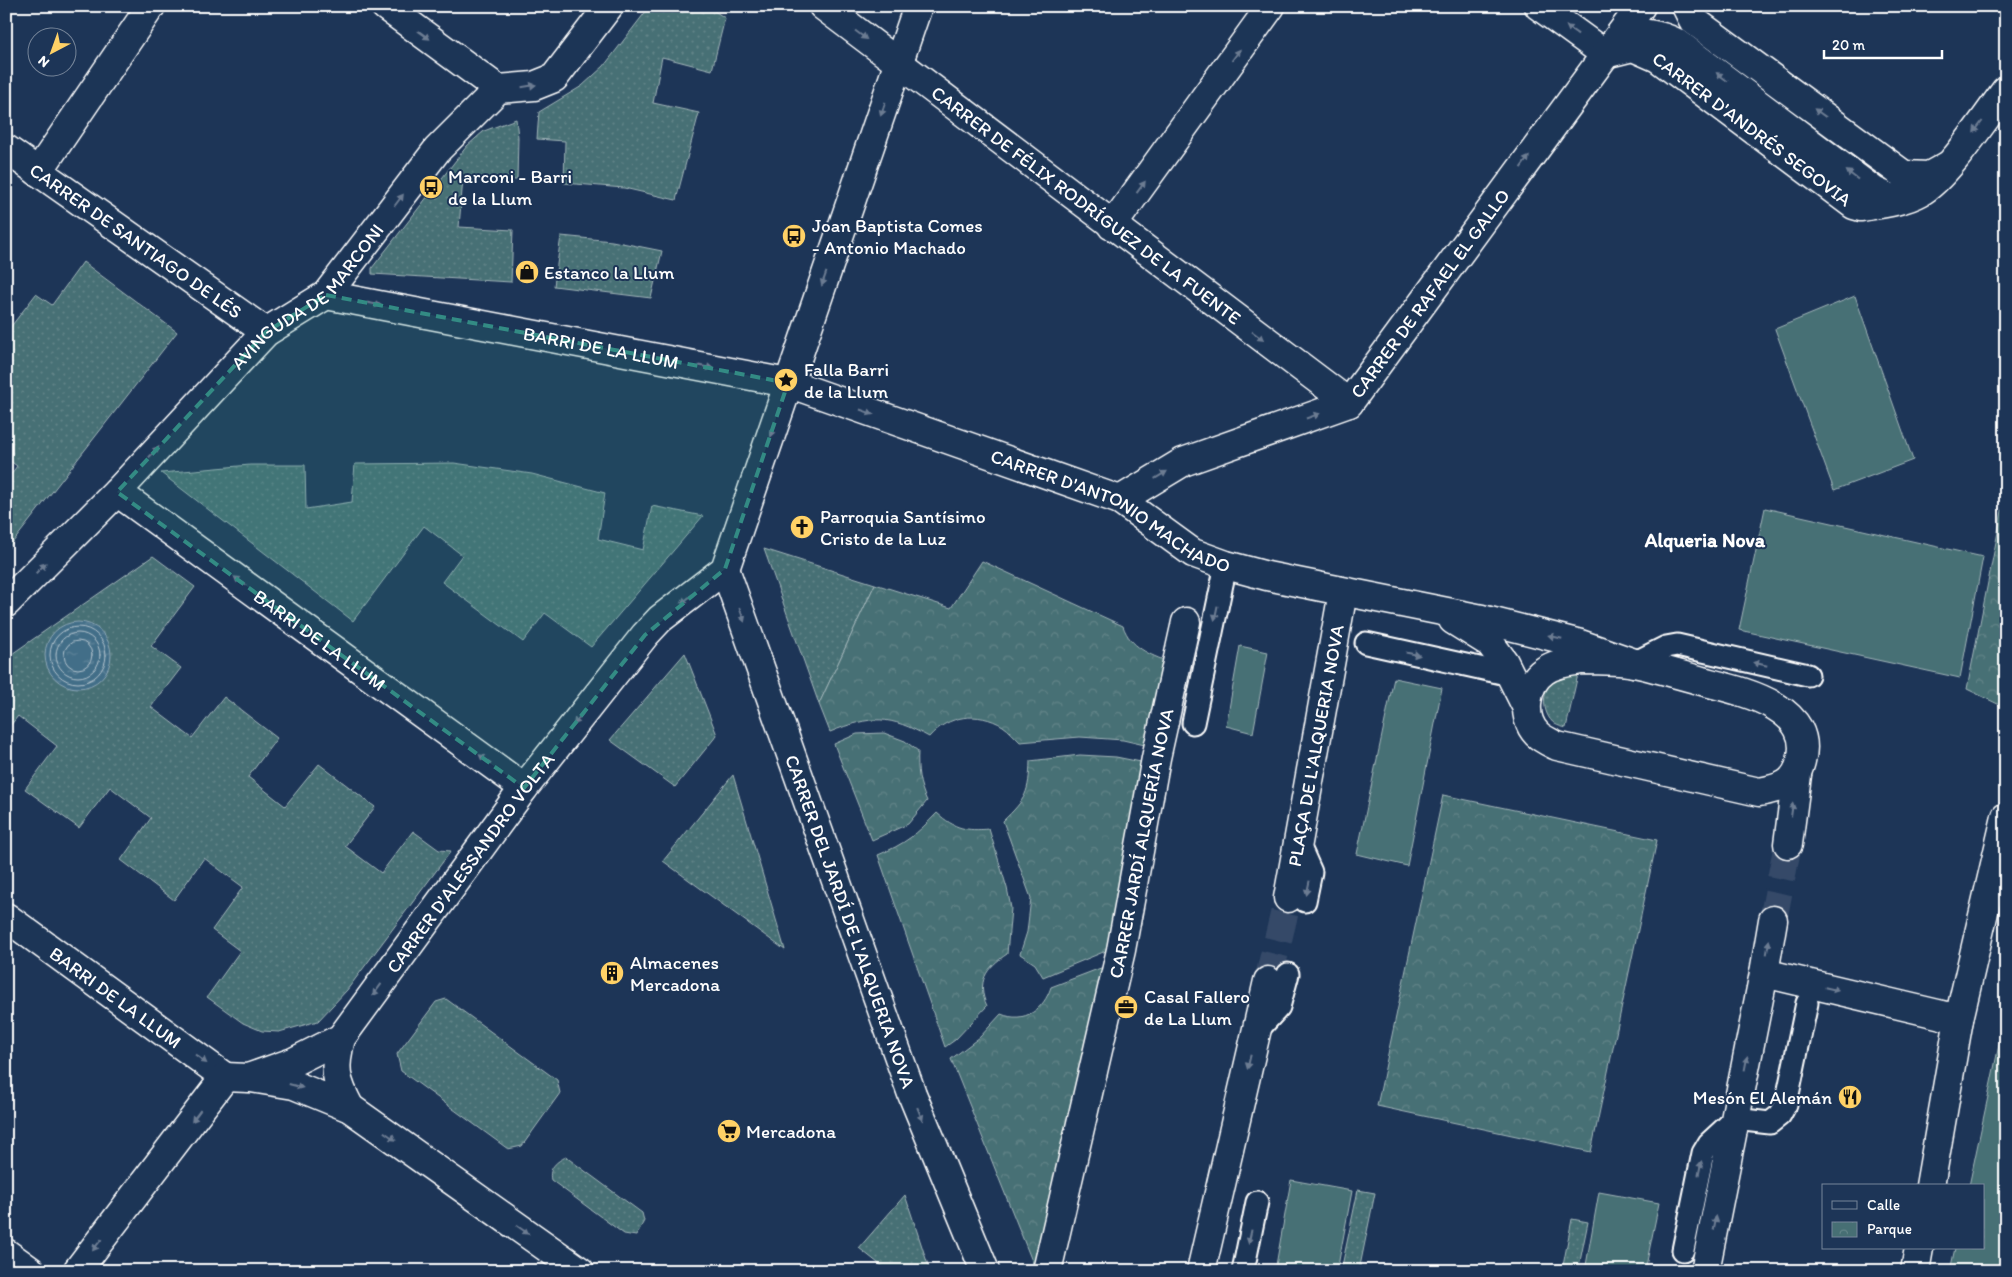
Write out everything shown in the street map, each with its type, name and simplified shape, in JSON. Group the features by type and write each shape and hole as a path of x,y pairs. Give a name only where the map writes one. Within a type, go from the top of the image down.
{"street":[{"path":"38,172 151,6"},
{"path":"385,6 498,89 534,86 554,78 609,6"},
{"name":"CARRER DE FÉLIX RODRÍGUEZ DE LA FUENTE","path":"823,6 1349,403"},
{"path":"725,569 918,6"},
{"path":"1112,226 1271,6"},
{"path":"1539,6 1612,45"},
{"name":"CARRER DE RAFAEL EL GALLO","path":"1120,500 1183,462 1349,403 1641,6"},
{"path":"1686,6 1693,20 1904,175 1930,176 1950,164"},
{"name":"CARRER D'ANDRÉS SEGOVIA","path":"1612,45 1633,47 1658,58 1854,205 1867,206 1923,191 1950,164 2006,90"},
{"name":"AVINGUDA DE MARCONI","path":"6,603 117,492 266,332 326,295 437,150 498,89"},
{"name":"CARRER DE SANTIAGO DE LÉS","path":"6,149 266,332"},
{"name":"BARRI DE LA LLUM","path":"326,295 788,383"},
{"name":"CARRER D'ANTONIO MACHADO","path":"788,383 1120,500 1193,553 1226,566 1439,612 1482,619 1578,643 1634,663 1759,696 1782,711 1798,728 1804,751 1797,775 1780,788 1759,792 1557,746 1536,734 1526,706 1511,675 1490,643 1439,612"},
{"name":"BARRI DE LA LLUM","path":"117,492 524,788"},
{"name":"CARRER D'ALESSANDRO VOLTA","path":"237,1077 293,1062 341,1038 524,788 645,635 660,619 725,569"},
{"name":"CARRER DEL JARDÍ DE L'ALQUERIA NOVA","path":"725,569 914,1101 985,1271"},
{"name":"PLAÇA DE L'ALQUERIA NOVA","path":"1297,899 1298,843 1343,592"},
{"name":"CARRER JARDÍ ALQUERÍA NOVA","path":"1048,1271 1121,950 1156,758 1186,622"},
{"name":"CARRER D'ANTONIO MACHADO","path":"1526,706 1534,680 1545,670 1560,663 1582,660 1634,663"},
{"path":"1788,844 1797,775"},
{"path":"1930,1184 1959,1019 2006,817"},
{"name":"BARRI DE LA LLUM","path":"6,917 237,1077"},
{"path":"1705,1271 1773,920"},
{"path":"1764,973 1959,1019"},
{"path":"1201,1271 1257,1031 1278,978"},
{"path":"341,1038 335,1062 340,1089 350,1108"},
{"path":"77,1271 237,1077 294,1085 350,1108 580,1271"},
{"path":"1915,1271 1919,1250"},
{"path":"6,1253 31,1271"}],"lane":[{"path":"1193,723 1226,566"},
{"path":"1366,643 1511,675"},
{"path":"1634,663 1666,647 1677,645 1808,675"},
{"path":"1683,1250 1703,1153 1709,1143 1735,1119 1770,1123 1780,1115 1786,1104 1807,1003"},
{"path":"1243,1271 1257,1202"}],"highlighted area":[{"path":"326,295 788,383 725,569 645,635 524,788 117,492 266,332"}],"green space":[{"path":"650,6 707,6 725,18 712,70 662,57 653,103 699,113 676,200 624,188 564,183 565,141 537,139 539,112 582,86 604,66"},
{"path":"516,119 518,137 517,180 463,178 459,227 513,230 511,282 372,274 372,268 467,146 484,131"},
{"path":"561,236 612,241 662,251 651,298 554,286"},
{"path":"83,262 177,332 6,551 6,481 17,466 6,458 6,333 36,294 52,305"},
{"path":"1855,296 1913,460 1834,490 1775,329"},
{"path":"454,463 532,474 605,493 598,539 643,550 652,506 703,516 591,647 545,613 523,642 442,582 462,555 424,526 353,621 161,473 250,465 305,465 306,509 352,502 355,464"},
{"path":"2006,491 2006,708 1967,689"},
{"path":"1765,508 1983,557 1960,678 1739,630"},
{"path":"764,549 875,584 819,704"},
{"path":"153,556 195,587 151,646 181,668 151,707 192,738 224,697 277,738 248,777 285,806 319,764 375,807 345,846 381,873 413,831 439,850 451,851 347,990 318,1021 279,1032 262,1031 243,1023 207,997 240,951 212,930 243,887 204,858 174,900 121,860 151,818 110,787 79,828 25,789 57,746 18,716 6,731 6,658"},
{"path":"982,561 1123,626 1130,640 1136,645 1148,653 1169,662 1149,746 1123,740 1080,737 1020,742 1003,726 984,718 974,717 954,720 945,724 929,737 903,725 880,720 869,720 830,732 819,704 875,584 951,608"},
{"path":"1240,646 1268,652 1253,733 1226,726"},
{"path":"685,653 717,735 675,787 610,740"},
{"path":"1578,674 1566,728 1556,725 1550,720 1545,708 1544,701 1547,688 1555,679"},
{"path":"1394,678 1442,688 1407,866 1357,854"},
{"path":"884,733 905,741 918,751 919,777 927,801 908,824 872,840 834,744 857,734"},
{"path":"1080,755 1116,757 1146,763 1113,948 1043,977 1035,964 1020,954 1027,932 1031,898 1003,821 1017,807 1025,795 1029,781 1030,761"},
{"path":"733,775 785,950 663,861"},
{"path":"1443,795 1657,840 1591,1152 1377,1106"},
{"path":"937,813 949,823 961,828 974,830 989,829 1007,888 1011,908 1007,954 993,965 985,976 983,983 987,1006 955,1040 945,1047 878,855 910,838"},
{"path":"1106,966 1036,1271 951,1059 980,1037 1001,1014 1010,1017 1026,1016 1044,1002 1051,987"},
{"path":"446,999 557,1080 560,1093 522,1146 508,1149 401,1071 397,1054 436,1002"},
{"path":"2006,1012 2006,1271 1950,1271 1955,1250 1984,1250 1984,1184 1969,1184"},
{"path":"566,1157 642,1213 644,1221 636,1236 624,1234 551,1180 552,1169 559,1161"},
{"path":"1291,1180 1352,1191 1337,1271 1275,1271"},
{"path":"1358,1190 1375,1193 1359,1271 1341,1271"},
{"path":"1599,1192 1659,1203 1645,1271 1585,1271"},
{"path":"905,1195 930,1271 888,1271 859,1248"},
{"path":"1572,1219 1588,1222 1578,1271 1562,1271"}],"water":[{"path":"72,622 84,622 102,631 109,642 111,655 109,668 102,679 91,686 72,688 59,683 50,674 45,661 45,649 50,636 59,627"}],"tunnel":[{"path":"1773,920 1788,844"},
{"path":"1268,981 1288,898"}],"place":[{"name":"Marconi - Barri de la Llum","path":"431,187"},
{"name":"Joan Baptista Comes - Antonio Machado","path":"794,236"},
{"name":"Estanco la Llum","path":"527,272"},
{"name":"Falla Barri de la Llum","path":"786,380"},
{"name":"Parroquia Santísimo Cristo de la Luz","path":"802,527"},
{"name":"Almacenes Mercadona","path":"612,973"},
{"name":"Casal Fallero de La Llum","path":"1126,1007"},
{"name":"Mesón El Alemán","path":"1850,1097"},
{"name":"Mercadona","path":"729,1131"}],"district":[{"name":"Alqueria Nova","path":"1705,540"}]}
